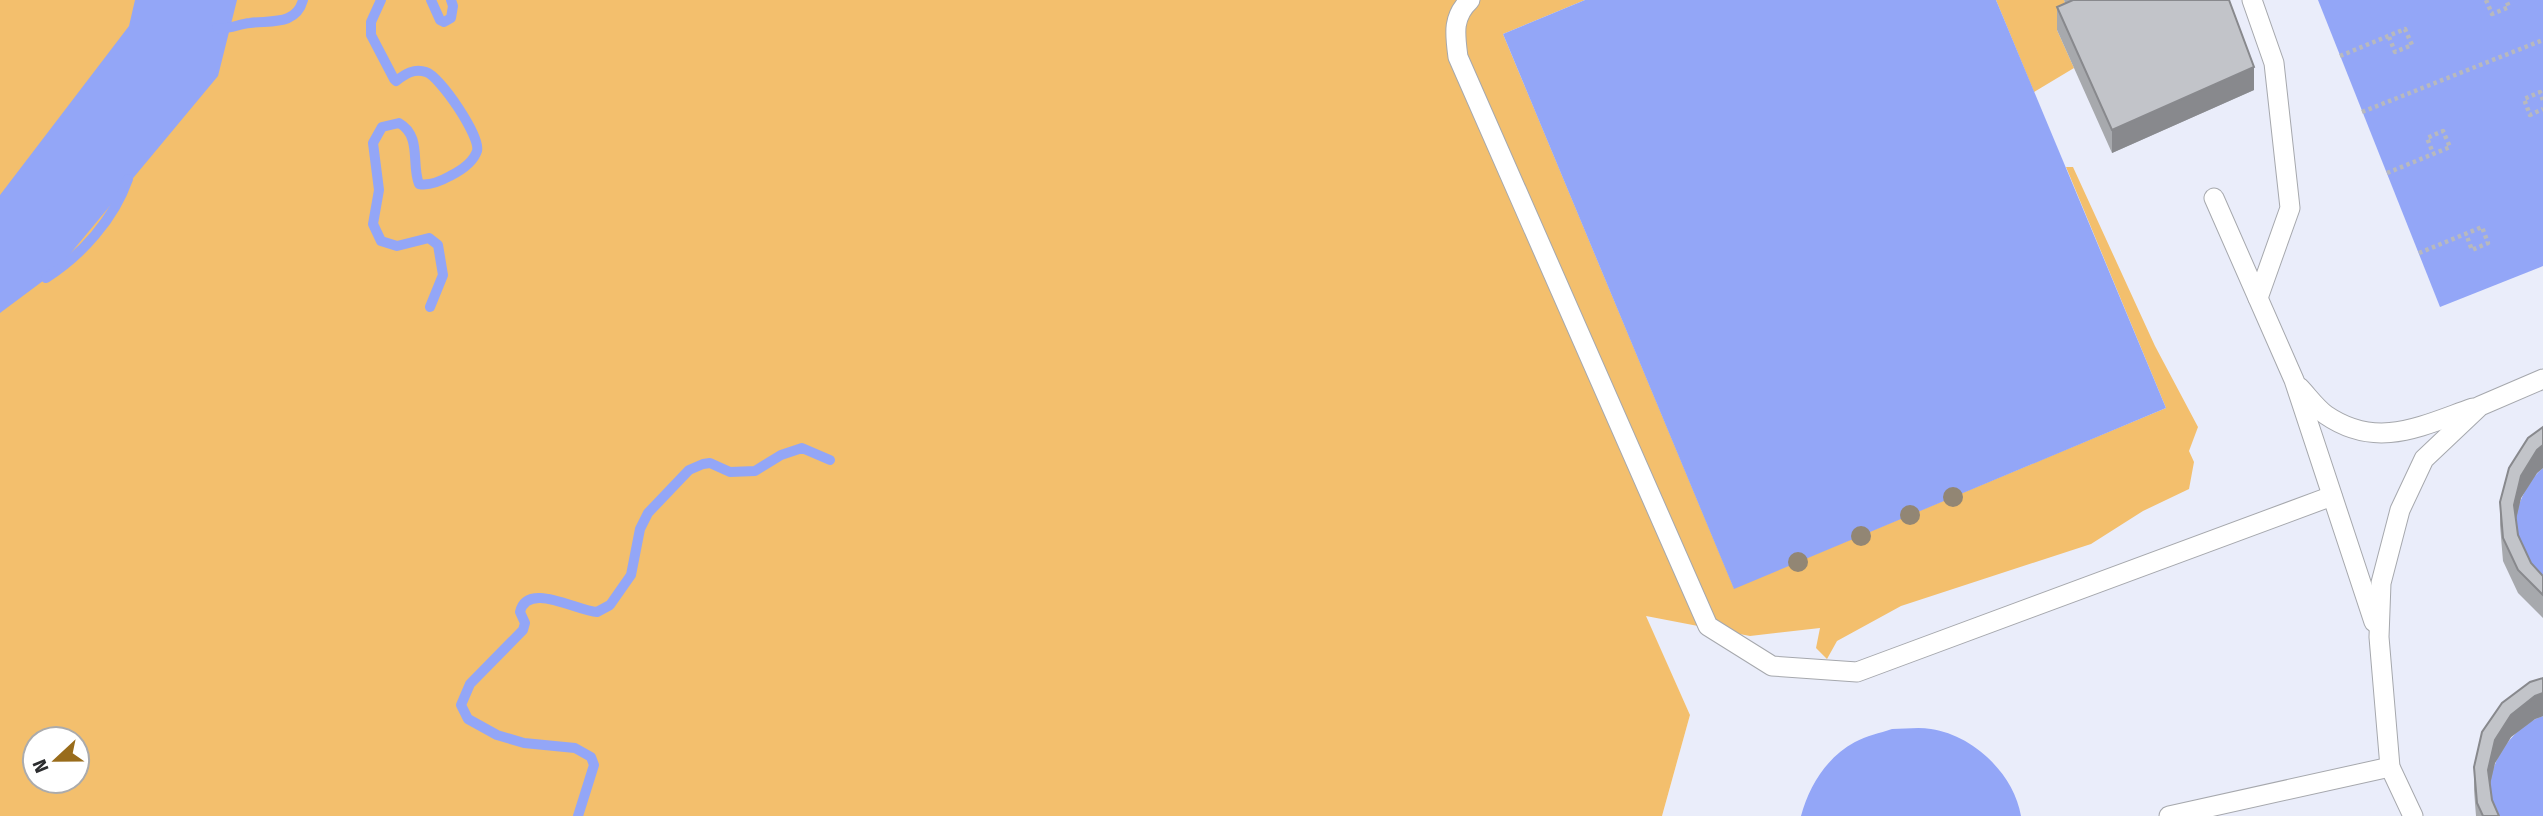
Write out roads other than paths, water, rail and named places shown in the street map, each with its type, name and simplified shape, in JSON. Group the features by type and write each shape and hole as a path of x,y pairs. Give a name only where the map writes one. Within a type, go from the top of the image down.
{"lane":[{"path":"1470,0 1462,8 1454,32 1458,57 1708,626 1772,666 1857,672 2332,496"},
{"path":"2252,0 2274,63 2290,208 2258,298"},
{"path":"2214,198 2294,380 2379,637"},
{"path":"2294,380 2325,415 2361,432 2400,433 2480,406 2543,379"},
{"path":"2413,816 2390,767 2379,637 2381,583 2400,510 2424,459 2480,406"},
{"path":"2169,816 2390,767"}],"water":[{"path":"135,0 237,0 218,76 55,272 0,313 0,195 129,26"},
{"path":"1585,0 1996,0 2166,408 1734,589 1503,34"},
{"path":"2318,0 2543,0 2543,266 2440,307"},
{"path":"2543,468 2543,598 2522,551 2515,526 2523,494"},
{"path":"2543,716 2543,816 2491,816 2489,782 2498,758 2522,728"},
{"path":"1892,729 1931,729 1962,739 1976,748 2001,772 2017,800 2021,816 1801,816 1814,783 1836,756 1859,740"}],"waterway":[{"path":"217,28 288,18 295,14 303,0"},
{"path":"381,0 371,22 371,35 394,79 396,81 414,71 426,72 432,76 458,108 477,144 475,155 462,169 431,184 419,184 413,143 406,129 399,123 382,127 373,143 379,190 373,224 381,241 397,246 429,238 438,245 443,275 430,307"},
{"path":"431,0 440,20 444,22 451,18 451,0"},
{"path":"46,278 72,258 95,235 114,208 128,179"},
{"path":"578,816 594,765 591,757 575,748 524,743 497,735 468,719 461,705 470,684 523,630 525,623 520,612 524,603 542,598 597,612 610,605 631,575 640,529 648,513 689,470 710,463 730,472 755,471 781,455 802,448 830,460"}]}
